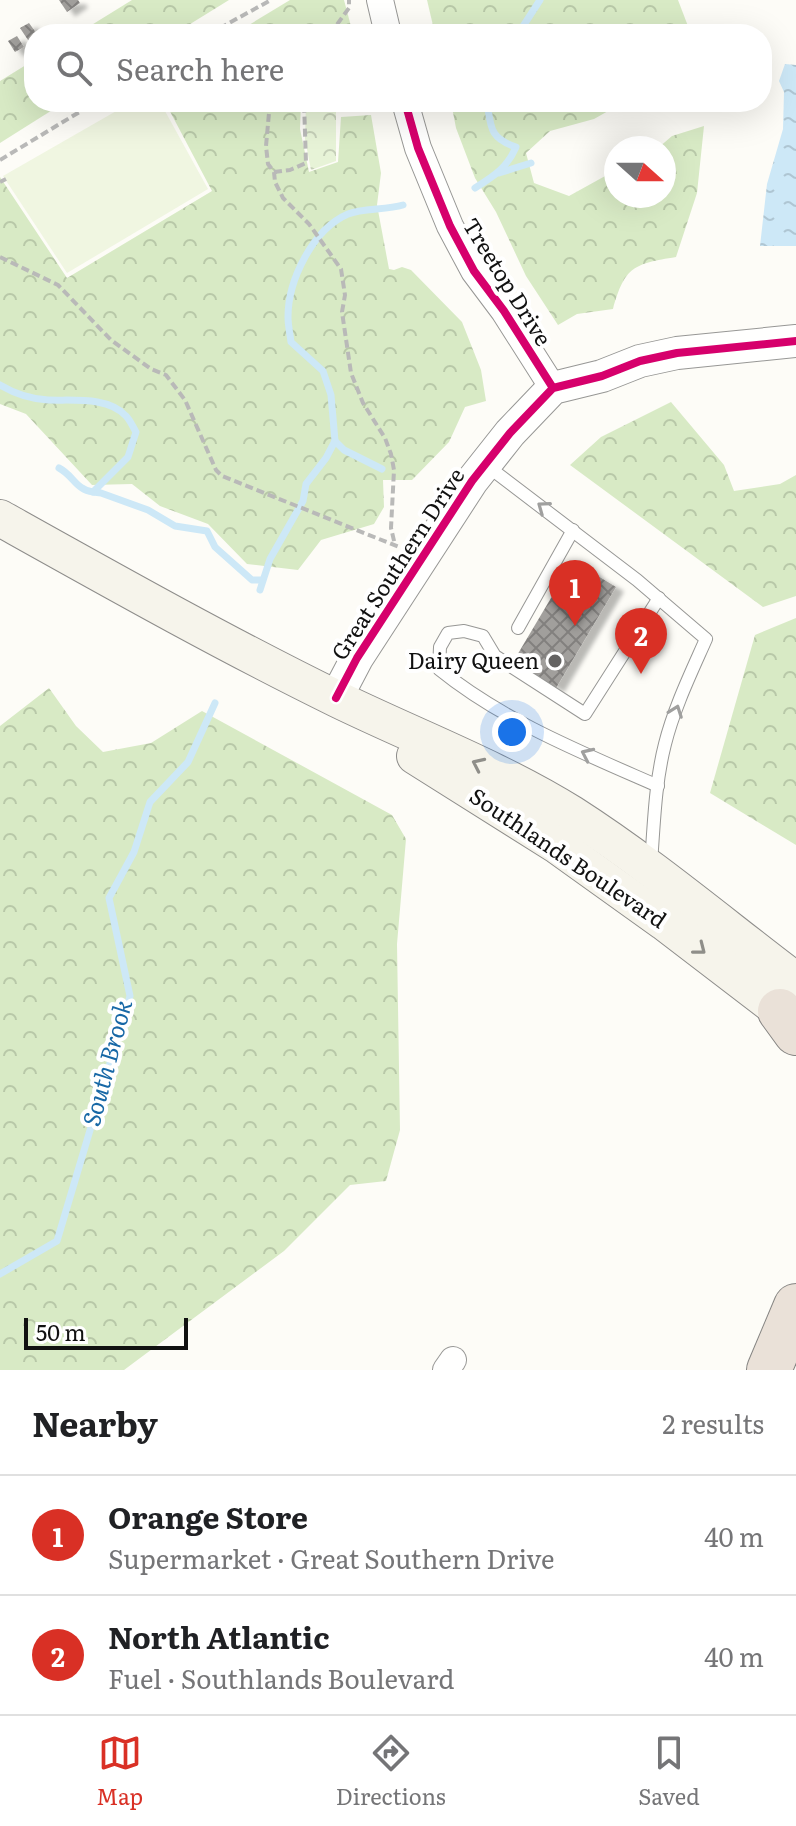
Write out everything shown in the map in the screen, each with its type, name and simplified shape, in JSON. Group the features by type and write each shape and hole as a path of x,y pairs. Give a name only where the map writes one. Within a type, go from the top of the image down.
{"highway":[{"path":"769,1370 796,1306"}],"main road":[{"name":"Southlands Boulevard","path":"0,518 336,698 538,794 574,816 650,871 792,1012"},
{"name":"Southlands Boulevard","path":"336,698 388,739 558,846 792,1012"}],"street":[{"path":"380,0 386,24"},
{"name":"Treetop Drive","path":"408,112 418,148 450,226 474,271 504,311 553,388"},
{"path":"553,388 677,353 796,341"},
{"name":"Great Southern Drive","path":"336,698 357,658 485,464 553,388"}],"lane":[{"path":"485,464 659,598 706,639 664,745 650,871"},
{"path":"518,628 573,530"},
{"path":"658,786 520,721 462,687 439,669 440,647 448,633 464,631 483,636 495,656 585,714 659,598"}],"path":[{"path":"227,24 271,0"},
{"path":"337,24 349,8 349,0"},
{"path":"0,160 79,112"},
{"path":"0,257 58,285 111,340 151,369 166,375 185,400 216,470 222,476 395,545 391,528 394,470 391,454 385,438 363,403 351,373 342,312 344,282 341,269 309,224 283,198 275,182 274,172 268,164 266,146 269,112"},
{"path":"274,172 290,170 306,163 304,112"}],"green space":[{"path":"132,0 229,0 190,24 93,24"},
{"path":"290,0 344,0 350,24 250,24"},
{"path":"427,0 678,0 687,24 433,24"},
{"path":"24,66 24,112 49,112 0,143 0,81"},
{"path":"115,112 166,112 208,189 67,273 3,176"},
{"path":"170,112 301,112 300,129 309,172 338,162 341,117 371,115 381,173 377,205 389,269 402,267 411,270 462,322 481,370 486,401 465,407 449,442 412,480 383,480 384,507 374,524 321,540 298,570 247,564 208,524 160,506 132,484 92,485 26,414 0,404 0,177 67,278 212,191"},
{"path":"306,112 336,112 336,161 311,170 305,139"},
{"path":"453,112 606,112 594,119 550,131 526,153 534,183 569,196 604,177 604,208 676,208 676,136 672,136 704,126 697,193 676,257 650,262 633,270 622,284 613,309 577,314 558,325 526,276 496,212 475,178"},
{"path":"671,402 724,465 734,491 780,484 796,475 796,596 763,607 570,465 601,437"},
{"path":"796,618 796,845 710,793 755,635"},
{"path":"49,688 76,726 103,752 151,743 202,711 392,815 406,839 397,944 400,1130 386,1181 350,1185 284,1251 124,1370 0,1370 0,726"}],"water":[{"path":"785,64 796,65 796,246 760,246 767,184 783,129 784,92 779,81"}],"building":[{"path":"59,0 78,0 80,3 67,12"},
{"path":"17,36 24,47 15,52 8,41"},
{"path":"573,561 616,587 556,688 513,662"}],"waterway":[{"name":"South Brook","path":"524,24 540,0"},
{"name":"South Brook","path":"475,188 499,171 516,147 496,135 489,112"},
{"path":"499,173 531,163"},
{"name":"South Brook","path":"260,590 270,559 303,501 306,484 335,441 331,395 323,371 291,342 288,320 292,287 314,243 335,221 354,212 403,205"},
{"path":"0,385 35,398 100,402 118,410 136,432 128,457 93,492 148,510 175,526 207,531 215,547 252,580 261,580"},
{"path":"335,441 344,450 382,469"},
{"path":"59,468 82,488 93,492"},
{"name":"South Brook","path":"0,1274 57,1241 130,996 109,898 134,852 150,802 188,762 215,703"}],"cycle path":[{"path":"408,112 418,148 450,226 474,271 504,311 553,388"},
{"path":"336,698 357,658 472,481 510,433 553,388 677,353 796,341"}],"place":[{"name":"Orange Store","path":"575,626"},
{"name":"Dairy Queen","path":"555,661"},
{"name":"North Atlantic","path":"641,674"}]}
